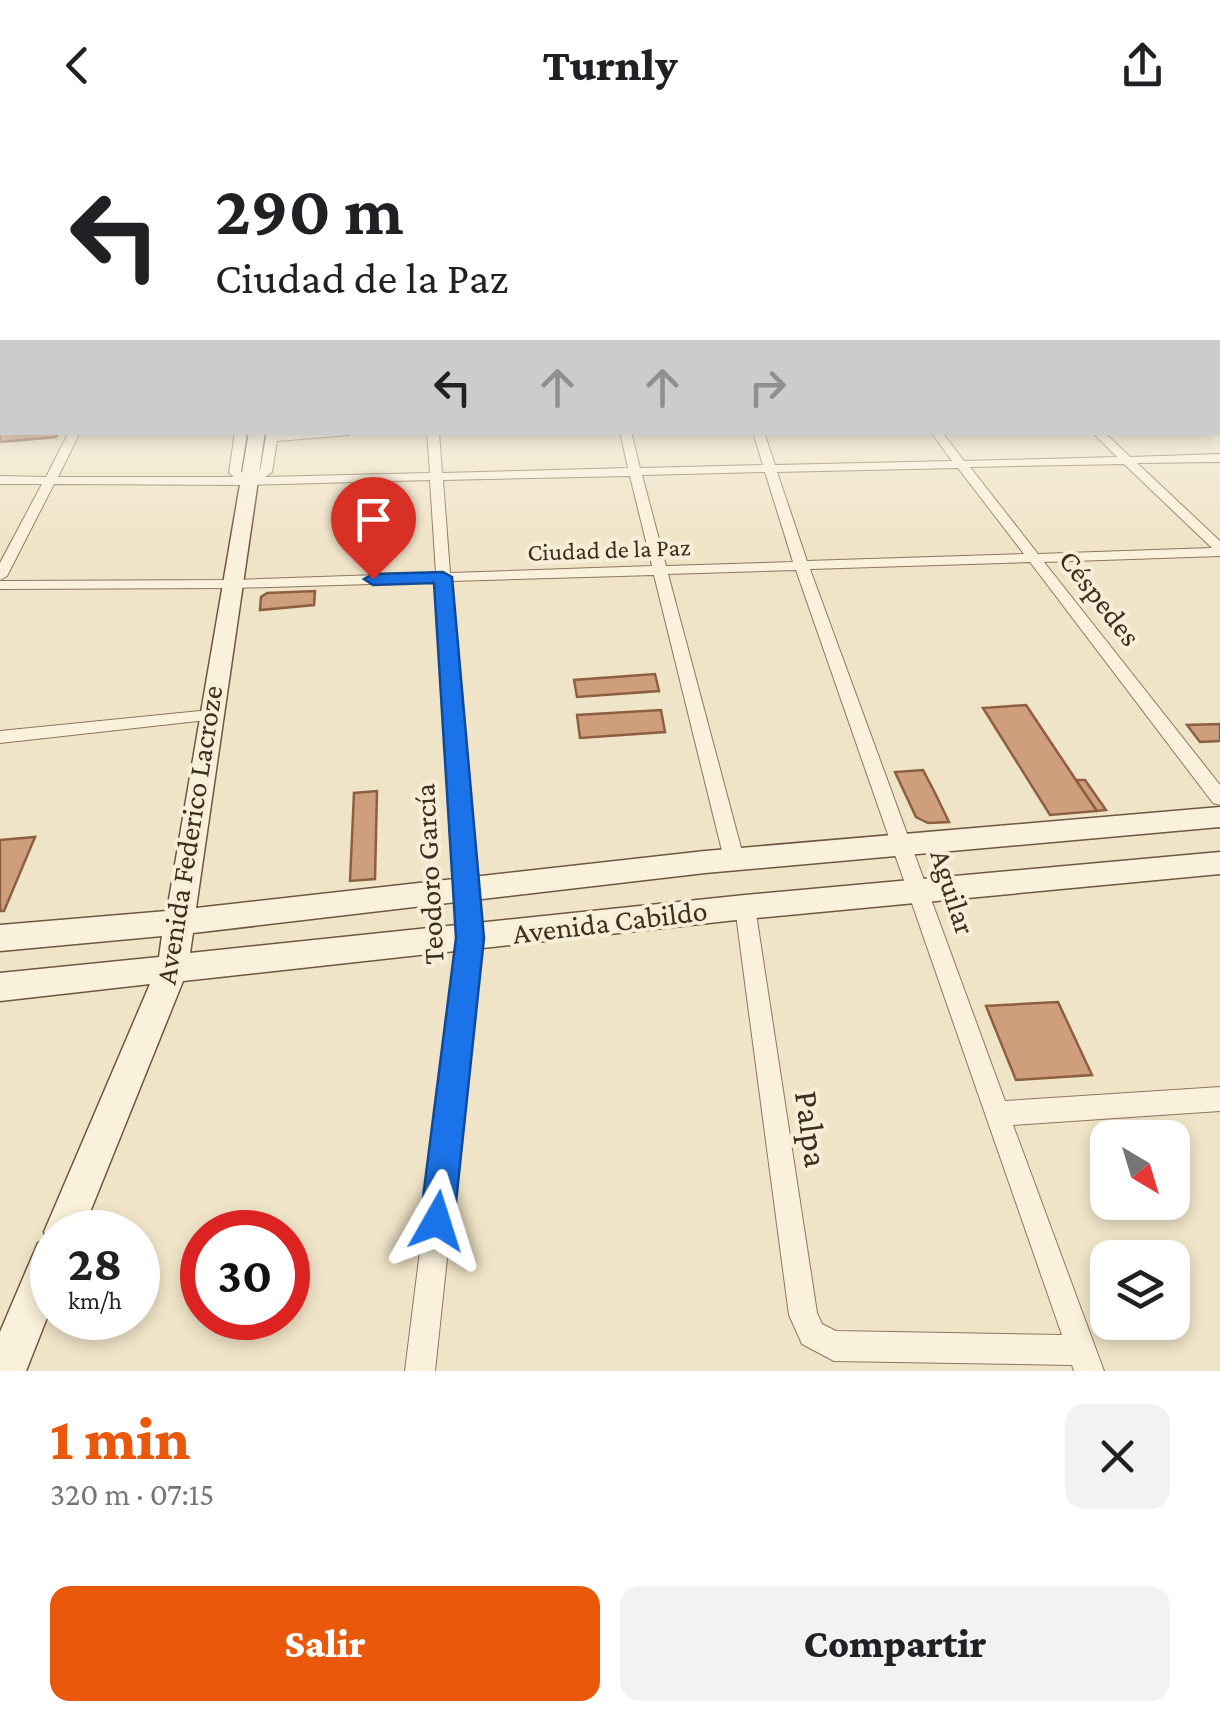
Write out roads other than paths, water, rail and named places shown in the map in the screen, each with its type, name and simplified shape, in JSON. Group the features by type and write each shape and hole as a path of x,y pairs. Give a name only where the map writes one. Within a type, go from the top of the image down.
{"main road":[{"name":"Avenida Federico Lacroze","path":"72,1210 172,970 248,481 267,435"},
{"name":"Avenida Cabildo","path":"0,938 734,860 1220,817"},
{"name":"Avenida Cabildo","path":"0,987 745,907 1220,863"},
{"path":"4,1371 30,1310"}],"street":[{"path":"0,576 73,435"},
{"name":"Avenida Federico Lacroze","path":"241,435 235,473 248,481"},
{"name":"Teodoro García","path":"420,1371 470,938 433,435"},
{"path":"627,435 734,860"},
{"name":"Aguilar","path":"759,435 801,566 1085,1361"},
{"name":"Céspedes","path":"938,435 1220,798"},
{"path":"1100,435 1220,550"},
{"path":"0,480 248,481 1220,458"},
{"name":"Ciudad de la Paz","path":"0,584 233,584 1220,550"},
{"path":"0,737 210,715"},
{"name":"Palpa","path":"745,907 803,1315 812,1334 834,1346 1085,1361"},
{"path":"996,1114 1220,1099"}]}
